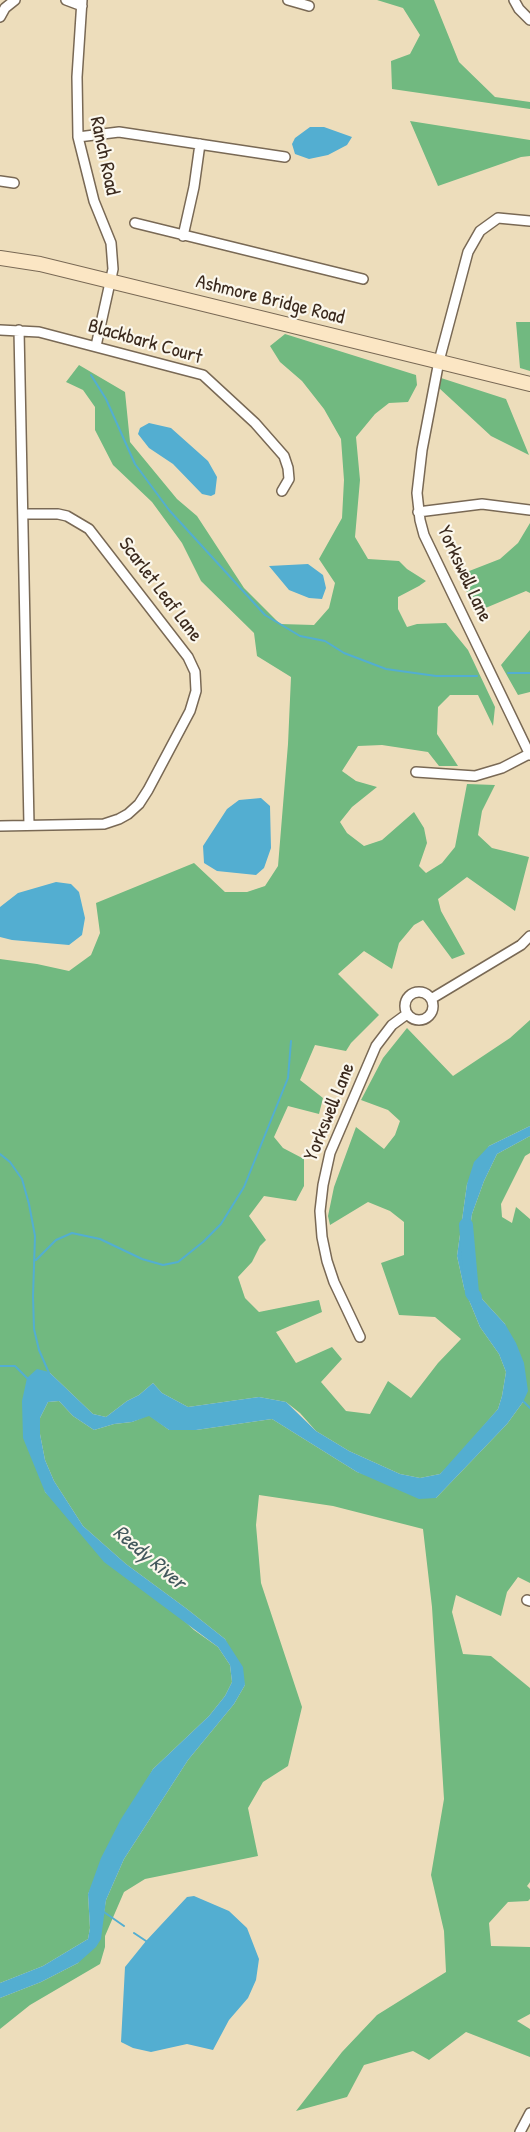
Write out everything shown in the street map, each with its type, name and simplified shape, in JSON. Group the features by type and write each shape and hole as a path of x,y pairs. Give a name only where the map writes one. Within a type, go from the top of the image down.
{"main road":[{"name":"Ashmore Bridge Road","path":"0,258 40,264 530,384"}],"street":[{"path":"0,17 5,8 15,0"},
{"path":"66,0 82,3"},
{"path":"288,0 309,6"},
{"path":"514,0 530,20"},
{"name":"Ranch Road","path":"82,3 77,77 78,137 91,192 111,243 113,269 96,346"},
{"path":"78,137 119,132 285,156"},
{"path":"183,236 194,187 200,144"},
{"path":"0,181 14,183"},
{"name":"Yorkswell Lane","path":"530,221 498,218 480,231 468,252 440,362 422,450 417,493 418,512 424,535 530,755"},
{"path":"135,223 363,279"},
{"name":"Blackbark Court","path":"0,330 39,332 194,371 212,381 284,456 289,479 282,491"},
{"path":"19,330 29,825"},
{"path":"418,512 482,504 530,510"},
{"name":"Scarlet Leaf Lane","path":"0,826 104,824 120,819 135,809 148,790 195,699 195,672 188,657 89,529 68,516 23,514"},
{"path":"416,772 475,776 501,768 530,755"},
{"path":"431,999 509,953 530,936"},
{"path":"422,992 431,999 432,1010 427,1017 418,1020 407,1014 405,1004 413,993 422,992"},
{"name":"Yorkswell Lane","path":"360,1337 334,1282 327,1261 320,1211 323,1185 330,1153 376,1047 392,1025 407,1014"},
{"path":"520,2132 530,2113"}],"green space":[{"path":"377,0 434,0 459,62 495,97 530,102 530,109 392,89 391,61 410,54 420,35 403,8"},
{"path":"410,121 530,140 530,156 521,157 438,186"},
{"path":"516,322 530,322 530,371 520,368"},
{"path":"285,334 416,375 417,385 408,402 389,403 375,414 356,437 360,480 355,537 368,559 399,561 426,581 398,597 398,609 407,627 417,624 446,623 468,650 495,707 493,726 478,695 450,695 438,707 437,734 458,766 439,766 428,752 382,745 358,746 342,771 356,781 377,787 352,807 340,822 347,833 364,846 382,840 414,812 424,828 427,843 419,866 426,873 442,863 455,847 467,784 495,785 482,811 478,835 492,848 529,857 515,911 467,877 438,899 441,911 465,954 452,959 423,920 414,925 399,943 392,969 364,951 338,974 379,1015 346,1051 315,1045 300,1080 323,1098 319,1114 288,1106 274,1137 283,1148 304,1159 304,1186 296,1201 264,1196 249,1216 266,1240 260,1246 252,1262 238,1277 245,1298 259,1312 319,1300 322,1312 276,1332 296,1363 332,1347 342,1359 321,1382 346,1411 370,1414 388,1381 411,1398 438,1363 461,1339 435,1317 399,1315 381,1263 404,1255 404,1222 390,1211 368,1202 330,1225 328,1216 334,1187 356,1127 384,1149 395,1135 400,1121 388,1110 361,1100 383,1058 407,1028 453,1076 510,1038 530,1020 530,1126 489,1146 467,1184 457,1256 464,1288 480,1327 499,1354 506,1372 502,1396 498,1409 451,1464 440,1474 420,1478 400,1474 349,1451 316,1431 300,1413 286,1402 259,1397 188,1407 162,1393 153,1383 106,1417 93,1414 49,1372 27,1378 45,1492 194,1630 218,1647 230,1665 232,1682 225,1696 209,1716 153,1769 88,1894 90,1928 88,1939 43,1966 0,1983 0,959 69,971 91,955 100,933 96,903 194,863 225,892 247,892 265,886 278,866 291,677 257,656 254,633 201,581 182,543 152,502 113,465 95,430 95,407 83,390 66,382 79,365 125,392 130,442 177,499 197,516 244,588 280,624 314,625 329,608 335,583 319,559 342,518 344,480 341,439 324,409 302,381 280,362 270,346"},
{"path":"441,378 506,399 529,455 491,436 439,388"},
{"path":"530,523 530,593 526,591 476,612 459,575 500,559 518,543"},
{"path":"530,630 530,692 518,695 501,665"},
{"path":"530,1136 530,1153 525,1156 501,1204 502,1217 512,1223 516,1207 530,1219 530,1583 518,1577 507,1592 501,1616 456,1595 452,1612 463,1654 491,1656 530,1688 530,1882 527,1886 530,1889 530,1899 508,1902 489,1923 491,1946 530,1947 530,2014 517,2021 530,2029 530,2057 466,2032 429,2060 413,2051 364,2065 347,2097 296,2111 342,2052 377,2015 446,1972 444,1931 431,1875 444,1799 432,1607 423,1529 333,1506 259,1495 256,1525 261,1583 302,1707 288,1766 263,1782 248,1808 258,1856 145,1879 124,1892 105,1936 105,1947 100,1964 30,2005 0,2029 0,1998 41,1982 78,1963 104,1912 106,1900 124,1859 188,1760 234,1704 245,1685 225,1639 126,1564 83,1526 54,1481 45,1460 40,1434 40,1418 48,1402 59,1401 73,1416 94,1430 132,1422 149,1415 169,1430 196,1430 272,1419 357,1472 436,1498 507,1424 523,1402 505,1324 483,1300 471,1281 465,1263 472,1214 497,1154"}],"water":[{"path":"310,127 324,127 352,137 347,145 328,155 309,159 295,154 292,144 295,138"},
{"path":"149,423 171,428 208,461 217,477 215,494 211,496 202,494 173,464 149,448 138,434 140,428"},
{"path":"308,564 323,575 326,588 322,599 309,598 289,590 269,566"},
{"path":"261,798 270,806 271,848 264,868 256,875 217,871 204,863 203,846 227,809 239,800"},
{"path":"56,882 71,884 79,892 85,918 82,935 69,945 0,937 0,907 18,893"},
{"name":"Reedy River","path":"530,1126 530,1136 497,1154 484,1181 472,1214 465,1263 471,1282 483,1300 505,1324 516,1343 524,1363 528,1391 507,1424 436,1498 419,1499 357,1472 272,1419 196,1430 169,1430 149,1416 94,1430 73,1416 59,1401 48,1402 40,1418 40,1434 45,1460 54,1481 83,1526 126,1564 225,1639 243,1667 245,1685 234,1704 188,1760 124,1859 106,1900 101,1939 96,1947 78,1963 41,1982 0,1998 0,1983 43,1966 88,1939 90,1928 88,1894 101,1858 121,1819 153,1769 209,1716 225,1696 232,1682 230,1665 218,1647 104,1562 45,1492 23,1438 22,1401 27,1378 37,1369 49,1372 93,1414 106,1417 153,1383 162,1393 188,1407 259,1397 286,1402 316,1431 349,1451 400,1474 420,1478 440,1474 498,1409 506,1372 499,1354 480,1327 464,1288 457,1256 467,1184 474,1162 489,1146"},
{"path":"194,1896 229,1911 247,1928 259,1959 256,1980 248,1998 229,2020 213,2050 187,2044 151,2052 133,2048 121,2042 125,1967 187,1897"}],"waterway":[{"path":"91,375 106,399 135,464 169,510 265,615 300,636 325,641 344,653 386,669 436,676 477,676"},
{"path":"508,673 530,673"},
{"path":"36,1260 56,1240 72,1233 100,1239 142,1259 163,1265 178,1262 203,1242 221,1224 244,1187 288,1078 291,1041"},
{"path":"0,1154 10,1162 22,1179 29,1204 35,1236 34,1329 39,1350 49,1373"},
{"name":"Reedy River","path":"466,1225 472,1293 475,1297"},
{"path":"0,1366 15,1366 28,1379"},
{"path":"521,1399 530,1408"},
{"path":"101,1910 124,1926"},
{"path":"134,1933 146,1941"}]}
